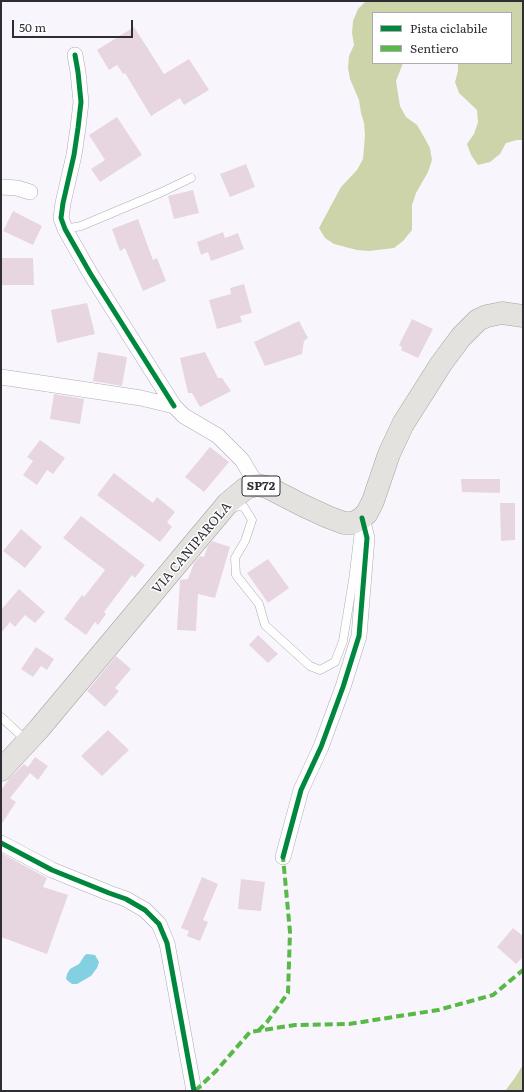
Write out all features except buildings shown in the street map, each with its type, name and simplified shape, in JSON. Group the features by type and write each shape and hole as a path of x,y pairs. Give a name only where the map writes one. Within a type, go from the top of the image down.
{"main road":[{"path":"358,521 367,513 389,454 403,424 441,364 461,337 478,320 487,316 502,313 523,316"},
{"name":"SP72","path":"256,485 267,487 304,506 344,523 358,521"},
{"name":"VIA CANIPAROLA","path":"1,770 27,742 201,537 228,503 246,488 256,485"}],"street":[{"path":"75,55 80,102 74,156 61,218 65,229 90,273 174,406 184,416 218,436 242,460 256,485"},
{"path":"1,186 17,188 30,192"},
{"path":"1,377 141,398 174,406"},
{"path":"283,857 302,790 321,747 360,636 367,538 358,521"},
{"path":"1,843 52,870 126,899 145,910 159,924 167,944 194,1091"}],"lane":[{"path":"65,229 81,226 162,192 191,178"},
{"path":"201,537 210,534 230,510 238,506 244,507 252,520 245,542 235,558 236,575 259,604 265,625 310,666 320,670 335,662 343,641 353,580 359,531 358,521"},
{"path":"1,717 27,742"}],"green space":[{"path":"366,1 523,1 523,140 506,143 500,154 490,162 478,165 471,155 467,144 474,134 478,122 477,110 459,93 455,82 458,64 512,64 512,12 372,12 372,64 403,64 396,81 400,106 406,117 417,125 430,148 432,160 428,172 416,193 412,205 412,230 403,241 394,248 369,251 357,250 334,244 325,238 319,228 341,187 357,170 363,159 365,135 364,123 359,100 350,79 348,68 349,56 354,45 352,33 353,21 358,9"},
{"path":"523,1065 523,1091 505,1091 514,1079"}],"water":[{"path":"87,954 95,955 99,962 97,968 91,976 77,984 72,984 66,979 67,974 70,969 79,964"}],"marked path":[{"path":"258,1031 267,1022 288,993 290,932 283,857"},
{"path":"195,1091 216,1071 250,1032 295,1025 349,1024 438,1010 493,995 523,970"}],"cycle path":[{"path":"75,55 81,102 74,155 61,218 65,229 90,273 174,406"},
{"path":"283,857 301,790 321,747 343,687 359,636 367,538 362,518"},
{"path":"1,843 52,870 126,899 145,910 159,924 167,943 194,1091"}]}
